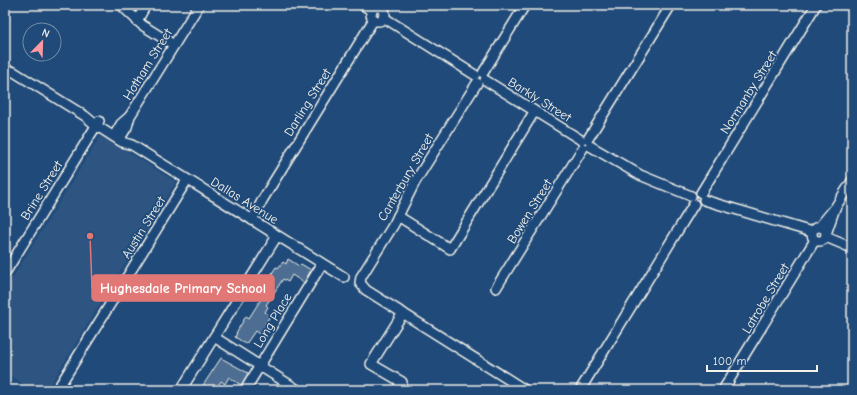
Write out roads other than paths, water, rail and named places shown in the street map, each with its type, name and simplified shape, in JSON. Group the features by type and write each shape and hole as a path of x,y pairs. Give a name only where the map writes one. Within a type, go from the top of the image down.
{"street":[{"path":"121,5 137,21 174,45"},
{"path":"137,21 146,5"},
{"name":"Hotham Street","path":"118,136 199,5"},
{"name":"Barkly Street","path":"362,5 379,12 480,78 586,144 640,175 692,200"},
{"name":"Canterbury Street","path":"403,313 361,286 361,277 398,216 415,182 525,5"},
{"name":"Bowen Street","path":"496,288 671,5"},
{"name":"Normanby Street","path":"702,196 816,5"},
{"name":"Darling Street","path":"250,219 379,12"},
{"name":"Dallas Avenue","path":"5,69 14,72 344,277"},
{"path":"398,216 450,249 534,112"},
{"name":"Brine Street","path":"5,273 98,124"},
{"name":"Austin Street","path":"57,390 187,180"},
{"name":"Latrobe Street","path":"723,390 816,233 835,208 852,181"},
{"path":"580,390 692,200 695,192 702,196 816,233 824,229 826,235 852,248"},
{"name":"Latrobe Street","path":"826,235 835,208"},
{"path":"181,390 277,236"},
{"name":"Long Place","path":"244,390 322,264"},
{"path":"397,390 402,382 371,364 403,313 525,390"},
{"path":"214,337 298,390"}],"place":[{"name":"Hughesdale Primary School","path":"90,236"}]}
